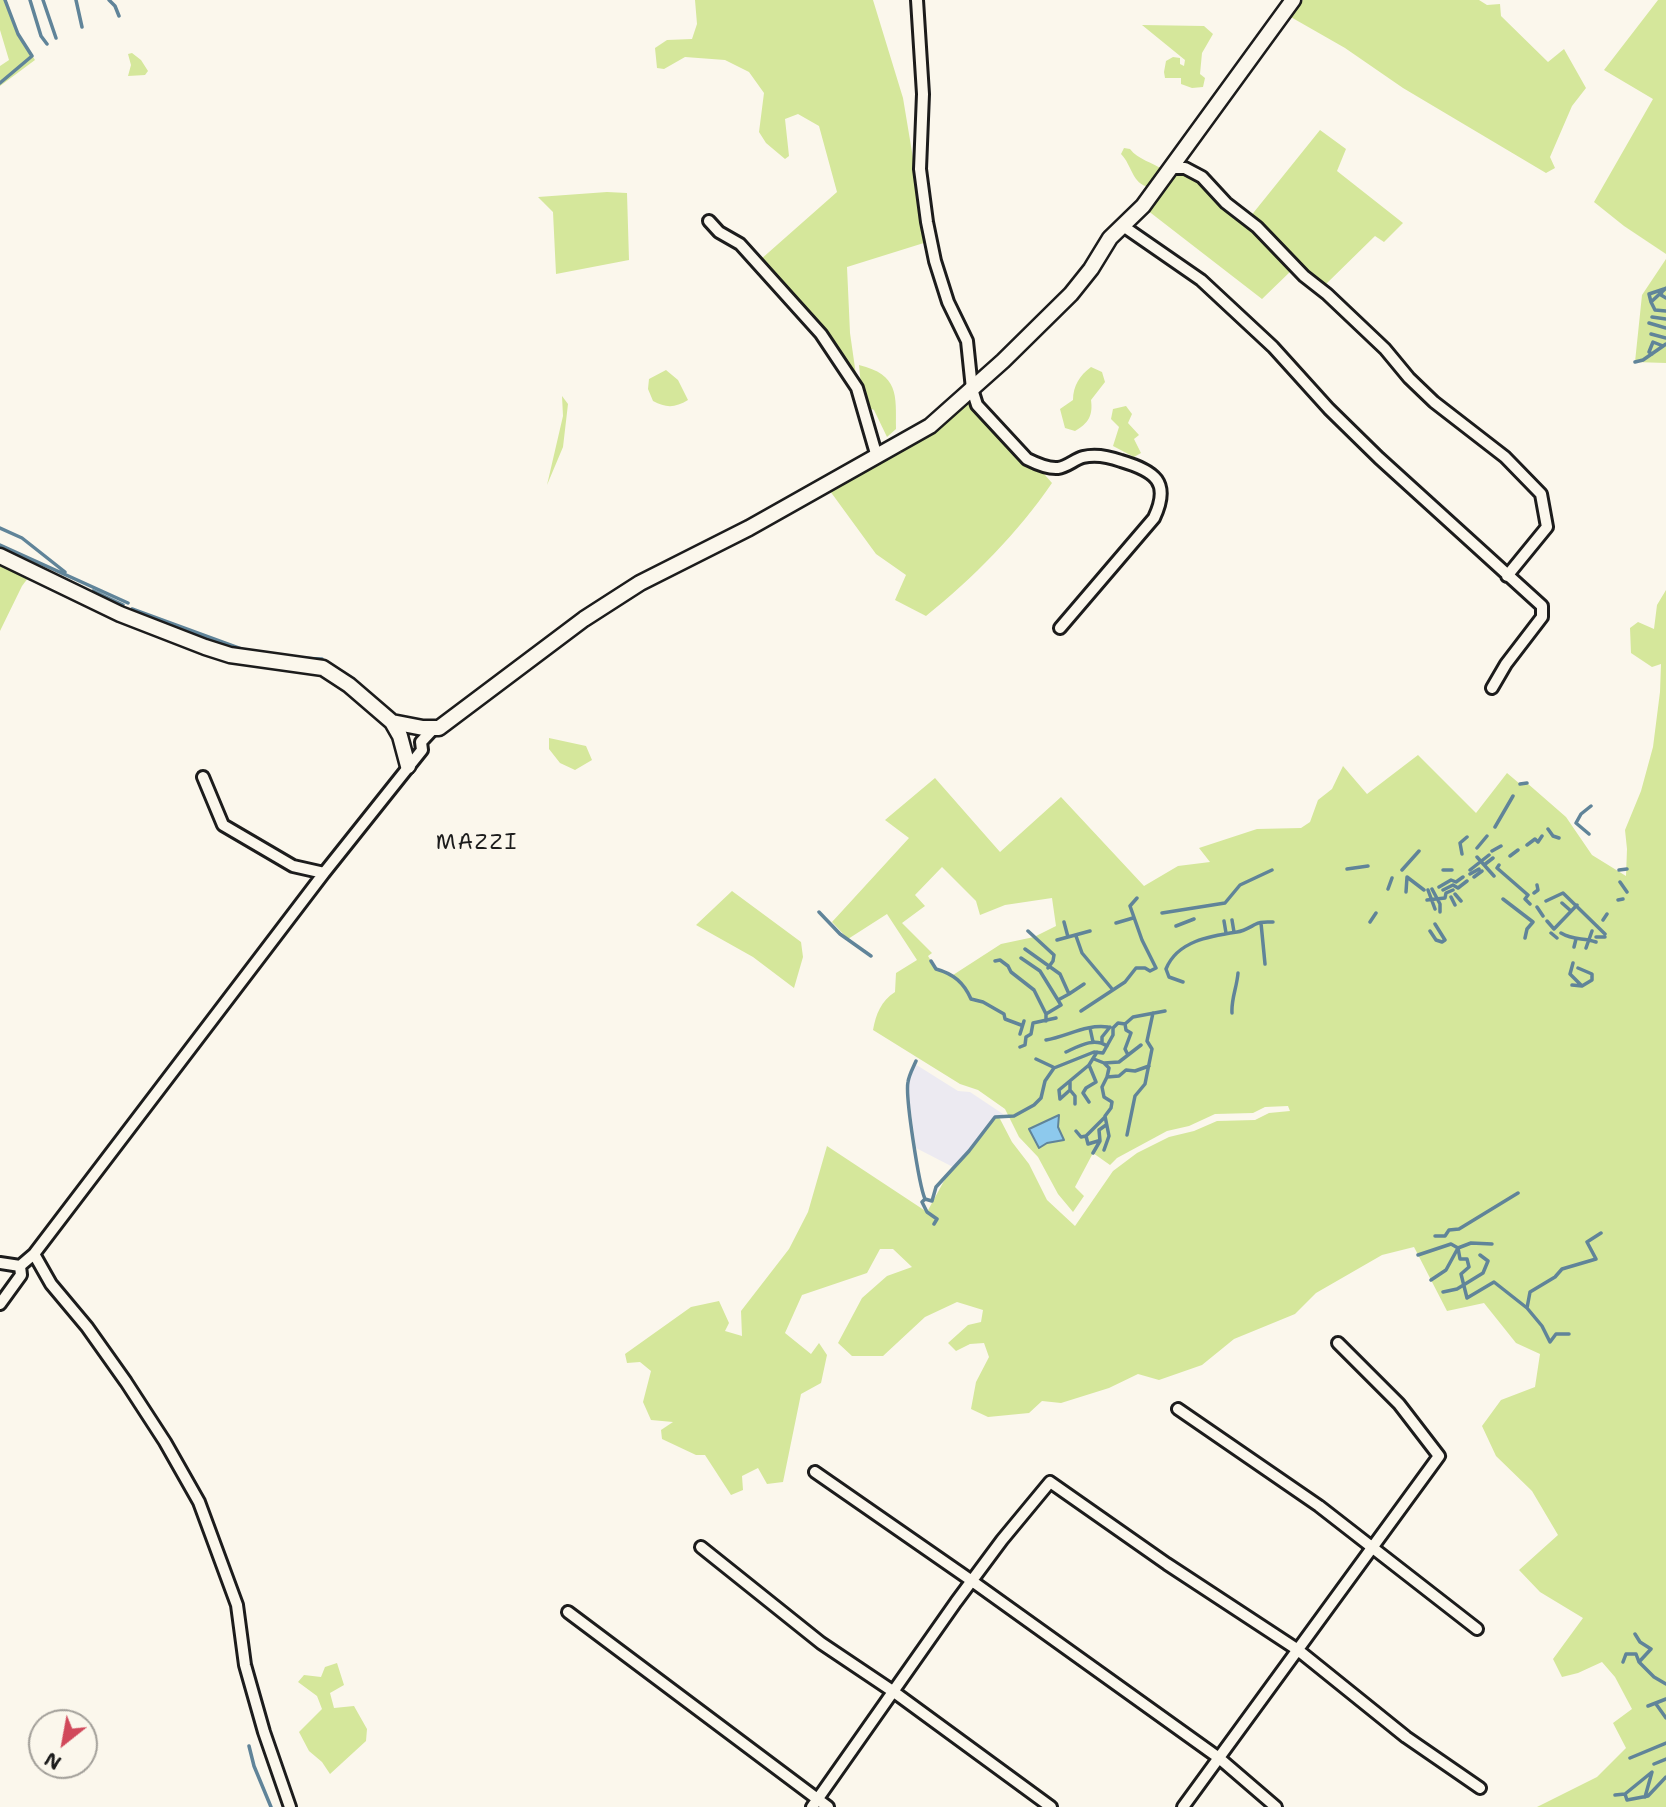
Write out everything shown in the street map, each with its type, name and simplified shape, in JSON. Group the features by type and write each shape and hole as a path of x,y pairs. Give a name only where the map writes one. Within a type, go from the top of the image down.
{"street":[{"path":"917,0 923,94 920,169 927,222 935,261 948,302 967,341 972,389 977,405 1027,459 1035,464 1059,468 1083,457 1110,457 1143,467 1155,476 1162,489 1161,502 1154,518 1060,628"},
{"path":"0,1263 20,1266 34,1254 324,873 422,750 421,742 433,729 449,722 584,619 640,583 738,534 930,426 1071,294 1091,269 1110,238 1143,206 1293,0"},
{"path":"1170,169 1185,168 1202,177 1226,204 1257,228 1304,276 1385,349 1434,402 1505,457 1541,494 1547,527 1507,576"},
{"path":"709,221 719,232 740,244 828,344 857,387 877,457"},
{"path":"1123,226 1200,280 1273,347 1329,410 1379,458 1542,606 1542,617 1506,664 1492,688"},
{"path":"0,556 120,614 205,647 230,655 323,668 349,685 393,722 408,765"},
{"path":"393,722 433,729"},
{"path":"203,777 223,825 293,866 324,873"},
{"path":"34,1254 51,1284 87,1326 126,1382 165,1442 199,1502 237,1605 245,1665 264,1732 290,1807"},
{"path":"0,1304 21,1275 20,1266"},
{"path":"1183,1807 1439,1457 1399,1405 1338,1343"},
{"path":"1178,1409 1319,1506 1477,1629"},
{"path":"815,1472 1219,1758 1276,1807"},
{"path":"815,1803 972,1581 1050,1482 1167,1564 1298,1650 1406,1737 1480,1788"},
{"path":"701,1547 821,1643 894,1692 1051,1807"},
{"path":"568,1612 815,1803 828,1807"}],"shaded area":[{"path":"915,1064 958,1091 970,1092 1003,1114 1004,1117 995,1117 953,1167 916,1148 907,1083"}],"green space":[{"path":"0,0 5,0 18,34 35,60 0,86 0,66 9,60 0,30"},
{"path":"695,0 873,0 903,98 927,242 847,267 850,333 857,382 818,321 760,260 837,192 819,126 798,114 785,119 789,156 785,159 766,143 759,132 764,93 749,72 725,60 685,57 664,69 657,68 655,48 667,40 692,39 697,24"},
{"path":"1303,0 1479,0 1487,5 1500,4 1501,16 1548,62 1564,49 1586,88 1572,106 1550,157 1555,168 1546,173 1289,16"},
{"path":"1658,0 1666,0 1666,254 1594,202 1653,99 1604,70"},
{"path":"1142,25 1204,26 1213,34 1202,53 1200,74 1205,78 1203,87 1192,88 1181,84 1181,78 1165,78 1166,61 1173,57 1180,58 1180,64 1184,66 1185,60"},
{"path":"132,53 148,71 145,75 128,76 131,65 128,54"},
{"path":"1320,130 1346,149 1337,171 1403,223 1384,242 1375,236 1324,286 1305,274 1250,217"},
{"path":"1124,148 1163,170 1149,187 1136,178 1121,154"},
{"path":"1181,171 1226,203 1293,269 1262,299 1147,210 1172,173"},
{"path":"627,193 629,260 556,274 553,212 538,197"},
{"path":"1666,259 1666,363 1635,362 1642,295"},
{"path":"859,365 882,374 892,388 896,406 896,429 887,437 874,410 867,407"},
{"path":"1091,367 1102,372 1105,382 1091,400 1091,414 1087,422 1075,431 1065,428 1060,409 1073,400 1078,381"},
{"path":"666,370 678,380 688,400 679,405 662,405 653,401 648,389 649,379"},
{"path":"562,396 568,404 563,447 547,485 563,416"},
{"path":"973,404 1052,483 1025,520 994,554 926,616 895,600 906,575 876,554 830,491 889,456 965,405"},
{"path":"1126,406 1132,414 1128,423 1139,435 1134,439 1141,453 1134,457 1113,446 1119,427 1111,419 1113,409"},
{"path":"0,544 40,562 22,586 0,631"},
{"path":"1666,590 1666,1807 1537,1807 1597,1777 1626,1748 1613,1723 1632,1709 1615,1677 1602,1662 1562,1677 1553,1659 1583,1618 1540,1592 1519,1570 1558,1535 1532,1491 1496,1456 1482,1426 1501,1400 1535,1387 1540,1354 1516,1343 1484,1303 1447,1311 1414,1247 1382,1255 1316,1293 1295,1314 1234,1339 1202,1365 1159,1380 1138,1374 1109,1388 1061,1403 1042,1401 1029,1413 988,1417 971,1409 976,1382 989,1357 984,1343 970,1344 956,1351 948,1343 968,1325 981,1322 983,1310 957,1302 925,1317 883,1356 852,1356 838,1343 862,1298 887,1276 912,1267 893,1249 880,1249 867,1273 802,1295 785,1333 811,1354 819,1343 827,1355 821,1383 801,1394 783,1482 767,1484 758,1468 742,1476 743,1490 731,1495 705,1455 696,1455 662,1439 661,1430 673,1422 651,1420 643,1402 651,1371 640,1362 627,1363 625,1354 691,1307 719,1301 729,1323 725,1331 742,1336 741,1311 789,1249 808,1212 827,1146 927,1212 950,1170 969,1151 995,1117 999,1117 1012,1142 1029,1164 1047,1200 1075,1226 1113,1171 1137,1153 1169,1137 1194,1131 1217,1121 1255,1120 1269,1113 1290,1111 1288,1106 1265,1107 1253,1113 1215,1114 1189,1126 1167,1131 1117,1158 1110,1165 1093,1153 1075,1187 1084,1196 1073,1212 1058,1194 1038,1157 1019,1137 1005,1109 978,1090 960,1084 873,1030 880,1008 895,992 896,973 917,960 887,914 848,939 832,922 909,838 885,820 935,778 1000,852 1061,797 1144,886 1178,866 1210,862 1199,848 1257,829 1301,828 1310,822 1318,800 1332,789 1343,766 1367,794 1418,755 1476,813 1507,773 1520,784 1527,783 1566,817 1592,855 1626,876 1625,830 1641,791 1653,747 1661,664 1652,667 1631,653 1630,628 1638,622 1654,629 1657,605","holes":["942,867 976,901 980,915 1005,905 1052,898 1056,926 1034,937 1001,944 953,975 936,969 928,956 932,953 902,923 925,906 915,895"]},
{"path":"549,738 586,746 592,760 575,770 560,763 549,749"},
{"path":"732,891 801,942 803,957 794,988 753,957 696,925"},
{"path":"337,1663 344,1685 330,1693 334,1708 354,1706 367,1729 366,1741 330,1774 322,1762 309,1751 299,1732 322,1709 317,1696 298,1682 304,1675 321,1677 325,1667"}],"water":[{"path":"1059,1115 1058,1127 1064,1140 1047,1143 1039,1148 1029,1129"}],"waterway":[{"path":"0,83 32,56 18,34 5,0"},
{"path":"30,0 41,36 47,44"},
{"path":"43,0 56,38"},
{"path":"76,0 82,27"},
{"path":"109,0 119,16"},
{"path":"1666,288 1651,302 1655,310 1666,311"},
{"path":"1651,302 1649,294 1664,289"},
{"path":"1662,291 1661,295 1666,298"},
{"path":"1652,317 1666,319"},
{"path":"1649,323 1666,328"},
{"path":"1651,334 1666,338"},
{"path":"1652,354 1649,352 1653,342 1663,346"},
{"path":"1635,362 1643,360 1666,344"},
{"path":"0,528 22,538 65,572"},
{"path":"0,545 128,603"},
{"path":"93,591 123,605"},
{"path":"132,609 244,650"},
{"path":"296,658 322,659"},
{"path":"1520,784 1527,783"},
{"path":"1495,827 1513,796"},
{"path":"1589,834 1576,823 1581,814 1591,806"},
{"path":"1548,829 1553,836 1559,838"},
{"path":"1477,848 1487,836"},
{"path":"1527,845 1535,839 1538,842 1542,836"},
{"path":"1462,854 1460,843 1467,837"},
{"path":"1492,851 1501,846"},
{"path":"1510,856 1518,850"},
{"path":"1402,870 1419,851"},
{"path":"1470,870 1489,855"},
{"path":"1477,857 1494,876"},
{"path":"1484,865 1493,858"},
{"path":"1499,865 1497,868 1528,895 1525,899 1530,904"},
{"path":"1347,869 1368,866"},
{"path":"1470,874 1479,869"},
{"path":"1619,870 1627,869"},
{"path":"1162,913 1225,903 1240,885 1272,870"},
{"path":"1443,870 1452,870"},
{"path":"1474,877 1482,871"},
{"path":"1406,892 1407,877 1424,890"},
{"path":"1439,887 1463,877"},
{"path":"1388,889 1392,878"},
{"path":"1443,890 1453,885 1458,888 1467,881"},
{"path":"1620,882 1627,892"},
{"path":"1534,893 1538,890 1537,885"},
{"path":"1432,889 1440,904 1440,912"},
{"path":"1428,890 1435,909"},
{"path":"1427,900 1445,898 1446,893 1453,890"},
{"path":"1546,901 1563,893 1605,934"},
{"path":"1455,894 1461,901"},
{"path":"1451,897 1455,905"},
{"path":"1081,1011 1125,982 1136,968 1150,971 1156,968 1130,906 1137,898"},
{"path":"1503,899 1533,922 1527,929 1525,938"},
{"path":"1618,900 1623,899"},
{"path":"1562,903 1571,911"},
{"path":"1547,921 1554,929 1577,905"},
{"path":"1537,907 1543,916"},
{"path":"819,912 840,934 871,956"},
{"path":"1370,922 1376,913"},
{"path":"1603,920 1607,914"},
{"path":"1116,923 1133,918"},
{"path":"1176,926 1194,919"},
{"path":"1232,920 1234,932"},
{"path":"1224,921 1226,933"},
{"path":"1064,922 1068,937"},
{"path":"1183,982 1169,977 1166,969 1171,960 1186,946 1206,938 1242,931 1260,922 1273,922"},
{"path":"1261,923 1265,964"},
{"path":"1430,931 1436,940 1445,940 1435,924"},
{"path":"1028,931 1054,955 1048,968"},
{"path":"1057,940 1090,931"},
{"path":"1586,948 1592,931"},
{"path":"1551,933 1557,938"},
{"path":"1561,933 1596,942"},
{"path":"1076,936 1082,953 1113,990"},
{"path":"1596,937 1605,937"},
{"path":"1574,947 1576,939"},
{"path":"1025,949 1060,974 1069,994 1058,1000"},
{"path":"1021,958 1040,971 1061,1005 1046,1014"},
{"path":"995,961 1000,960 1034,990 1046,1014 1046,1021"},
{"path":"931,961 936,969 958,980 971,999 983,1002 1004,1014 1005,1019 1021,1025"},
{"path":"1573,963 1570,974 1581,985"},
{"path":"1572,985 1582,986 1592,980 1592,974 1578,968"},
{"path":"1232,1013 1238,973"},
{"path":"1069,994 1084,984"},
{"path":"934,1224 937,1219 927,1212 922,1202 925,1199 932,1201 936,1187 995,1117 1014,1116 1034,1105 1041,1098 1045,1081 1054,1068 1094,1052 1103,1053 1113,1035 1113,1028 1118,1023 1125,1024 1133,1017 1165,1011"},
{"path":"1127,1135 1135,1096 1145,1084 1152,1049 1147,1041 1153,1013"},
{"path":"1020,1047 1025,1045 1026,1037 1031,1034 1033,1023 1056,1018"},
{"path":"1020,1034 1024,1021"},
{"path":"1125,1024 1126,1030 1131,1033 1125,1049 1128,1055"},
{"path":"1046,1040 1085,1029 1108,1027"},
{"path":"1102,1042 1102,1037 1110,1027"},
{"path":"1090,1028 1093,1042"},
{"path":"1066,1052 1092,1042 1107,1046"},
{"path":"1104,1063 1119,1062 1141,1045"},
{"path":"1060,1099 1059,1090 1089,1065 1097,1052"},
{"path":"1036,1059 1053,1067"},
{"path":"1094,1059 1109,1068 1107,1077"},
{"path":"916,1061 909,1077 908,1090 913,1140 925,1199"},
{"path":"1089,1065 1096,1082 1083,1093 1089,1102"},
{"path":"1104,1150 1109,1136 1105,1116 1112,1102 1104,1097 1102,1087 1107,1077 1149,1066"},
{"path":"1060,1099 1070,1090 1070,1082"},
{"path":"1070,1090 1075,1096 1075,1104"},
{"path":"1076,1131 1081,1137 1086,1136 1105,1117"},
{"path":"1093,1153 1100,1141 1099,1130 1106,1125"},
{"path":"1086,1136 1088,1144 1098,1141"},
{"path":"1435,1236 1445,1236 1449,1230 1459,1229 1518,1193"},
{"path":"1458,1248 1460,1259 1467,1259 1469,1267 1461,1274 1467,1298 1494,1282 1527,1308 1530,1292 1555,1277 1562,1269 1596,1259 1587,1242 1601,1233"},
{"path":"1418,1255 1451,1244 1458,1248 1471,1243 1492,1244"},
{"path":"1431,1280 1446,1270 1458,1248"},
{"path":"1443,1292 1457,1289 1483,1273 1488,1261 1480,1255"},
{"path":"1527,1308 1542,1326 1550,1342 1556,1334 1569,1334"},
{"path":"1635,1634 1640,1642 1651,1649 1639,1662 1654,1677 1666,1684"},
{"path":"1623,1662 1626,1654 1636,1654 1639,1662"},
{"path":"1648,1706 1666,1699"},
{"path":"1656,1704 1666,1718"},
{"path":"1630,1758 1666,1743"},
{"path":"249,1746 271,1807"},
{"path":"1654,1764 1666,1759"},
{"path":"1625,1794 1652,1772 1645,1797"},
{"path":"1615,1795 1625,1794 1627,1800 1648,1796 1666,1777"}],"district":[{"name":"MAZZI","path":"477,844"}]}
